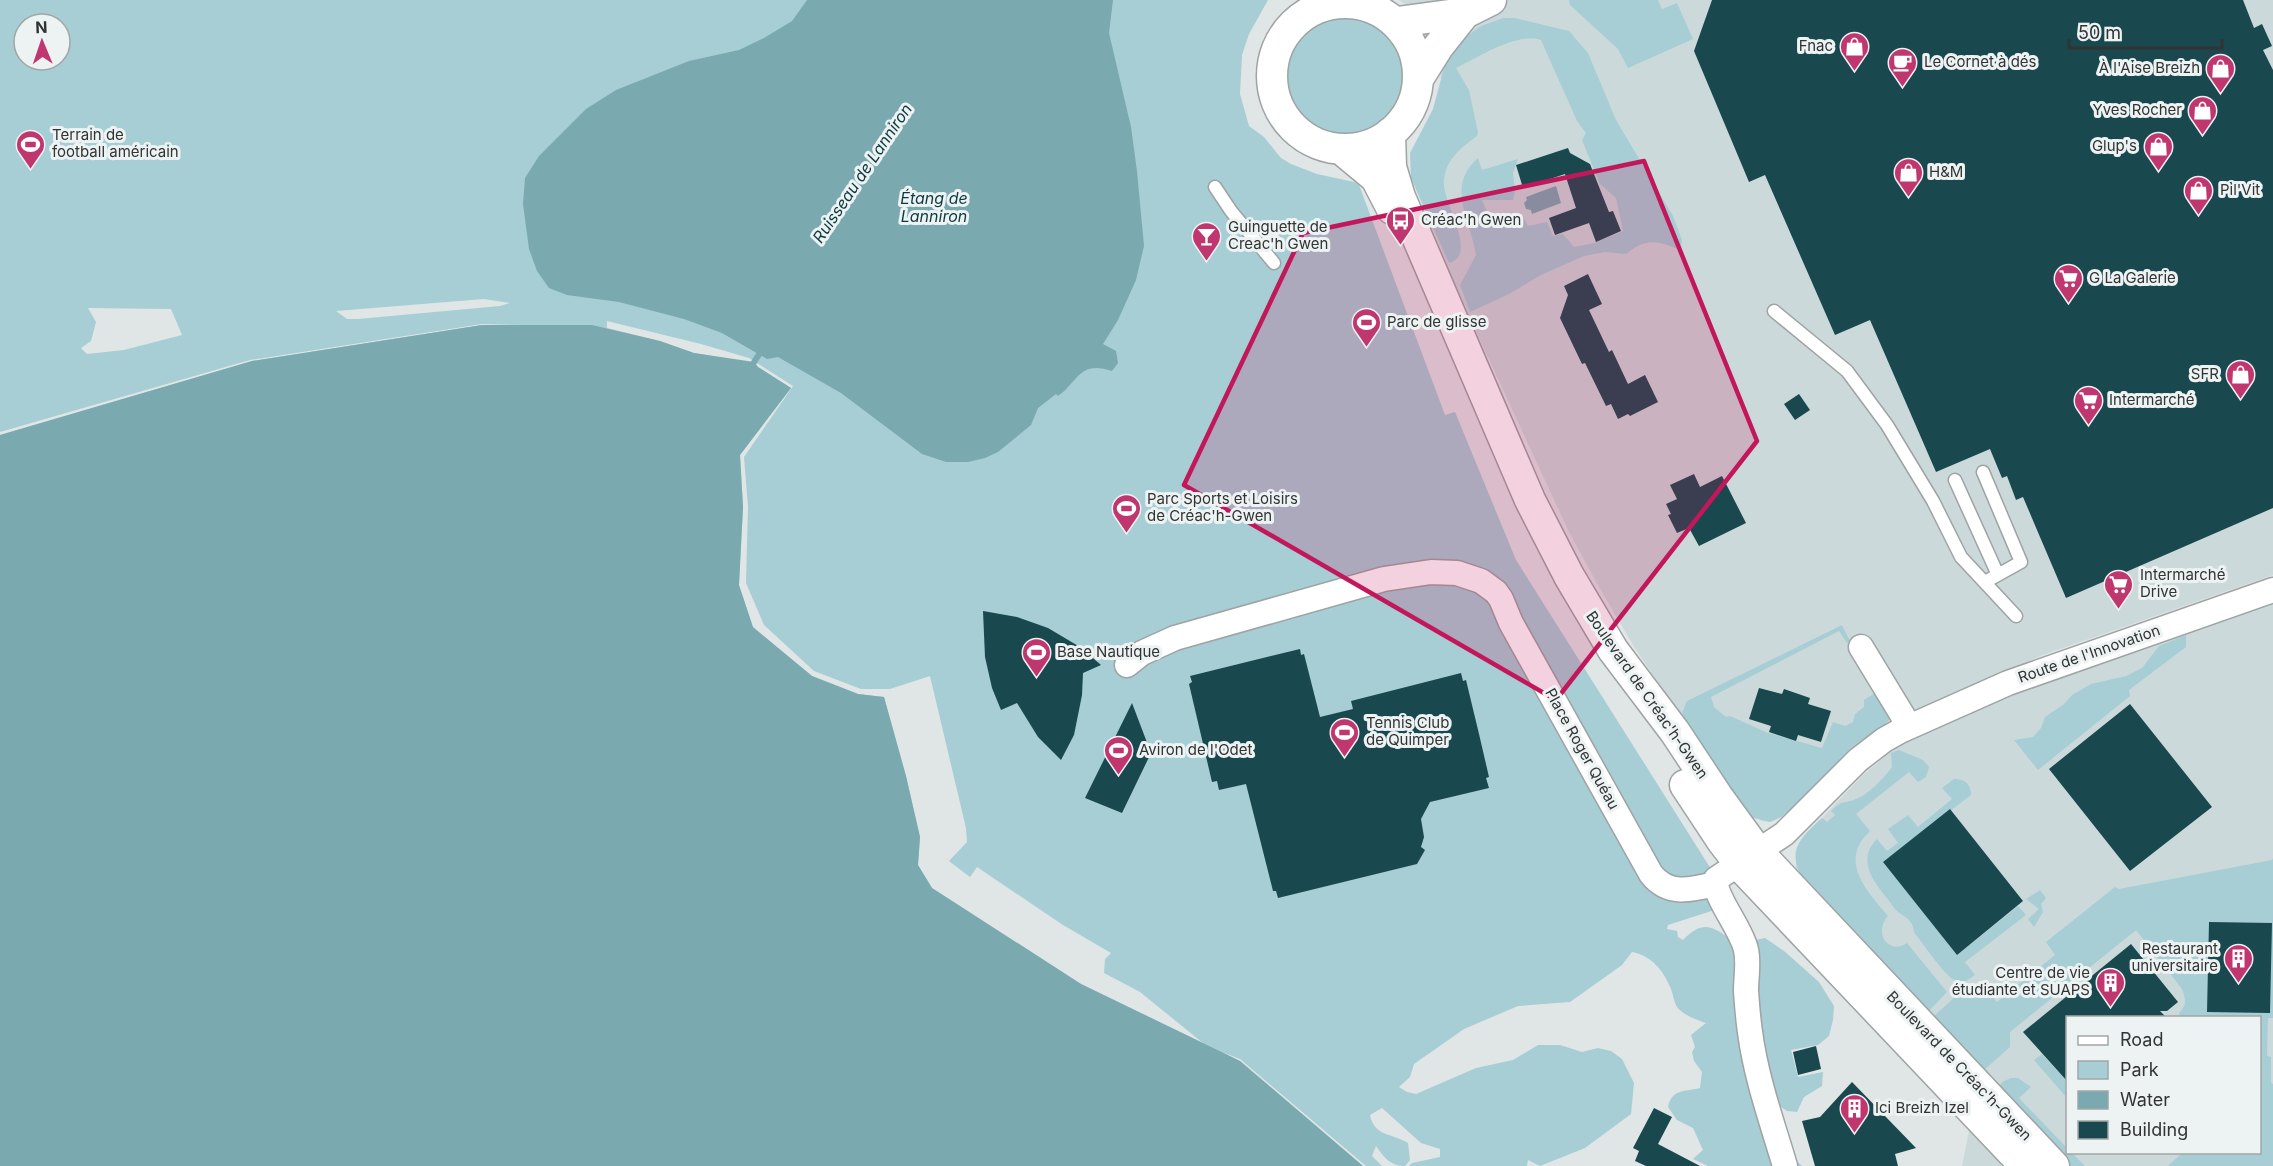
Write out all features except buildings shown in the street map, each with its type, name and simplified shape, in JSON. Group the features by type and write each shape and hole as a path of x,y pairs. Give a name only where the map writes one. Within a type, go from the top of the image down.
{"street":[{"path":"1342,1 1370,7 1397,21 1413,47 1418,79 1416,96 1409,112 1390,133 1367,146 1341,149 1317,144 1301,135 1285,119 1276,101 1271,70 1289,14 1303,15 1342,1"},
{"path":"1397,21 1478,7"},
{"path":"1418,79 1438,47 1478,7"},
{"name":"Boulevard de Créac'h-Gwen","path":"1390,133 1391,167 1400,196 1530,500 1578,594 1613,650 1675,732 1718,798 1748,858 1980,1088 2054,1166"},
{"name":"Boulevard de Créac'h-Gwen","path":"1341,149 1376,178 1388,198 1501,463 1543,554 1575,612 1673,766 1853,986 2025,1166"},
{"name":"Place Roger Quéau","path":"1127,665 1142,653 1175,638 1384,579 1437,572 1457,573 1481,581 1490,586 1501,599 1511,623 1637,850 1656,880 1669,888 1692,889 1715,884"},
{"name":"Route de l'Innovation","path":"1715,884 1715,880 1720,875 1784,834 1836,779 1870,749 1909,726 2026,676 2273,590"},
{"path":"1861,646 1909,726"},
{"path":"1715,884 1739,928 1746,947 1750,1035 1785,1166"},
{"path":"1853,986 1871,990 1965,1088 1980,1088"}],"lane":[{"path":"1215,187 1223,201 1274,263"},
{"path":"1774,311 1847,371 1887,425 1933,501 1961,557 2016,616"},
{"path":"1983,472 2020,562 1985,582"},
{"path":"1955,480 1998,575"}],"highlighted area":[{"path":"1644,161 1757,441 1556,700 1184,485 1303,233"}],"shaded area":[{"path":"1399,0 2273,0 2273,575 2040,656 1958,695 1841,767 1781,817 1770,822 1761,821 1708,758 1633,645 1599,587 1569,532 1461,299 1415,187 1412,170 1442,89 1440,72 1409,6"},
{"path":"2273,601 2273,1166 1962,1166 1982,1067 1796,869 1796,856 1803,838 1863,775 1899,745 2000,697"}],"green space":[{"name":"Parc Sports et Loisirs de Créac'h-Gwen","path":"0,0 1268,0 1249,34 1242,55 1240,94 1249,126 1264,137 1281,158 1291,164 1317,174 1359,185 1445,415 1455,412 1516,560 1733,904 1668,925 1667,929 1677,931 1678,937 1683,940 1691,933 1705,927 1717,930 1738,944 1765,938 1784,951 1819,982 1834,1006 1829,1036 1818,1045 1791,1050 1798,1077 1823,1072 1822,1086 1804,1097 1797,1112 1787,1111 1775,1103 1770,1135 1802,1166 1708,1166 1693,1159 1703,1150 1693,1128 1677,1120 1668,1107 1675,1094 1700,1088 1702,1072 1694,1061 1692,1052 1695,1047 1691,1035 1706,1023 1680,1010 1660,970 1651,960 1632,952 1622,965 1570,1002 1518,1006 1464,1029 1414,1064 1410,1077 1399,1087 1416,1094 1476,1068 1513,1060 1538,1045 1560,1045 1582,1052 1598,1048 1611,1051 1622,1059 1634,1083 1631,1114 1585,1148 1540,1166 1528,1160 1527,1166 1409,1166 1412,1163 1440,1157 1440,1149 1421,1143 1382,1108 1370,1115 1372,1122 1384,1133 1408,1143 1410,1160 1405,1166 1391,1163 1376,1146 1372,1156 1382,1166 1366,1166 1240,1059 1222,1052 1240,1061 1363,1166 0,435 252,361 482,325 523,325 482,324 250,360 0,432","holes":["484,299 510,303 500,306 358,319 347,319 336,311","88,308 171,309 182,335 124,350 87,354 81,348 91,341 96,322","607,321 749,358 793,386 744,457 748,507 746,583 764,625 814,671 861,689 890,689 930,676 966,828 967,842 949,861 970,877 977,867 1063,925 1111,953 1105,959 1104,973 1140,992 1203,1043 1081,984 932,888 918,865 920,837 884,697 858,694 812,676 753,628 739,585 743,507 740,455 791,388 754,362 694,353 660,341 607,328"]},
{"path":"1569,0 1658,0 1662,9 1677,3 1693,39 1628,68 1618,49 1570,5"},
{"path":"1344,14 1367,18 1387,32 1401,52 1405,75 1401,98 1387,118 1367,132 1344,136 1321,132 1301,118 1287,98 1283,75 1287,52 1301,32 1321,18"},
{"path":"1503,18 1515,18 1569,31 1588,53 1616,120 1673,216 1682,240 1681,250 1652,242 1640,245 1626,254 1605,252 1584,256 1541,275 1509,294 1470,312 1460,285 1476,255 1462,192 1463,180 1468,169 1478,158 1482,170 1518,159 1513,173 1515,191 1513,200 1482,200 1491,221 1521,213 1528,226 1547,222 1553,236 1563,234 1574,247 1594,243 1623,231 1616,198 1600,184 1582,140 1586,133 1577,121 1541,40 1520,39 1509,42 1456,68 1469,90 1478,132 1477,136 1452,159 1444,179 1444,188 1457,226 1461,249 1458,258 1449,263 1411,178 1410,153 1433,109 1445,64 1460,41 1481,26"},
{"path":"1842,625 1850,641 1847,643 1839,631 1711,697 1714,707 1726,717 1730,716 1768,733 1822,748 1833,722 1845,726 1853,722 1855,714 1864,707 1864,700 1877,692 1892,716 1884,726 1853,746 1840,758 1831,775 1781,817 1770,822 1750,817 1708,758 1682,713 1687,701"},
{"path":"2186,635 2186,647 2129,690 2130,696 2038,770 2014,740 2033,737 2041,728 2045,717 2063,705 2072,695 2091,684 2126,676 2142,668 2159,646"},
{"path":"1899,750 1923,760 1929,767 1926,777 1918,782 1909,772 1856,814 1870,831 1856,853 1856,864 1864,886 1888,916 1882,929 1885,940 1894,947 1907,943 1947,992 1929,1011 1802,878 1796,860 1798,845 1807,832 1822,818 1827,822 1835,815 1831,811 1839,804 1861,797 1876,785 1892,767 1891,753"},
{"path":"1954,779 1967,783 1971,795 1883,862 1957,955 2018,906 2026,915 1965,962 1975,975 1960,982 1953,980 1941,968 1914,932 1911,922 1895,909 1876,884 1867,862 1871,847 1877,839 1887,851 1898,843 1888,829 1908,815 1918,827 1952,799 1942,788"},
{"path":"2273,858 2273,1018 2268,1018 2267,1056 2271,1057 2271,1083 2273,1084 2273,1166 2168,1166 2181,1154 2261,1154 2261,1016 2180,1016 2185,1002 2182,989 2136,930 2010,1032 2010,1047 1984,1070 1933,1017 1955,997 1976,997 1988,992 1997,1002 2055,955 2046,942 2115,887 2119,889"},
{"path":"2040,890 2046,898 2041,904 2043,912 2034,927 2028,919 2039,909 2026,899"},
{"path":"2042,1054 2066,1080 2066,1097 2034,1060"},
{"path":"2018,1078 2031,1087 2019,1098 2066,1147 2066,1154 2073,1154 2085,1166 2070,1166 1997,1090 2002,1082"}],"water":[{"name":"Étang de Lanniron","path":"807,0 1113,0 1109,33 1131,127 1144,246 1136,280 1118,320 1103,344 1116,351 1118,363 1112,371 1093,368 1080,374 1058,396 1056,394 1038,408 1031,425 998,452 985,458 968,462 946,462 922,454 841,393 778,357 767,359 722,333 684,319 619,302 567,295 549,288 537,271 529,249 523,204 525,178 539,156 586,109 616,90 689,61 739,50 792,21"},
{"path":"1556,186 1561,203 1532,214 1531,210 1526,209 1524,203 1527,200 1526,197"},
{"path":"482,325 592,325 660,341 694,353 754,362 791,388 740,455 743,507 739,585 753,627 812,676 858,694 884,697 920,837 918,865 932,888 1081,984 1240,1061 1363,1166 0,1166 0,435 252,361"}],"waterway":[{"name":"Ruisseau de Lanniron","path":"751,367 763,348"}],"place":[{"name":"Fnac","path":"1854,72"},
{"name":"Le Cornet à dés","path":"1903,88"},
{"name":"À l'Aise Breizh","path":"2221,94"},
{"name":"Yves Rocher","path":"2203,136"},
{"name":"Terrain de football américain","path":"31,170"},
{"name":"Glup's","path":"2158,172"},
{"name":"H&M","path":"1908,198"},
{"name":"Pil'Vit","path":"2199,216"},
{"name":"Créac'h Gwen","path":"1400,246"},
{"name":"Guinguette de Creac'h Gwen","path":"1207,262"},
{"name":"G La Galerie","path":"2068,304"},
{"name":"Parc de glisse","path":"1366,348"},
{"name":"SFR","path":"2240,400"},
{"name":"Intermarché","path":"2088,426"},
{"name":"Parc Sports et Loisirs de Créac'h-Gwen","path":"1126,534"},
{"name":"Intermarché Drive","path":"2119,610"},
{"name":"Base Nautique","path":"1036,678"},
{"name":"Tennis Club de Quimper","path":"1345,758"},
{"name":"Aviron de l'Odet","path":"1118,776"},
{"name":"Restaurant universitaire","path":"2239,984"},
{"name":"Centre de vie étudiante et SUAPS","path":"2111,1008"},
{"name":"Ici Breizh Izel","path":"1854,1134"}]}
